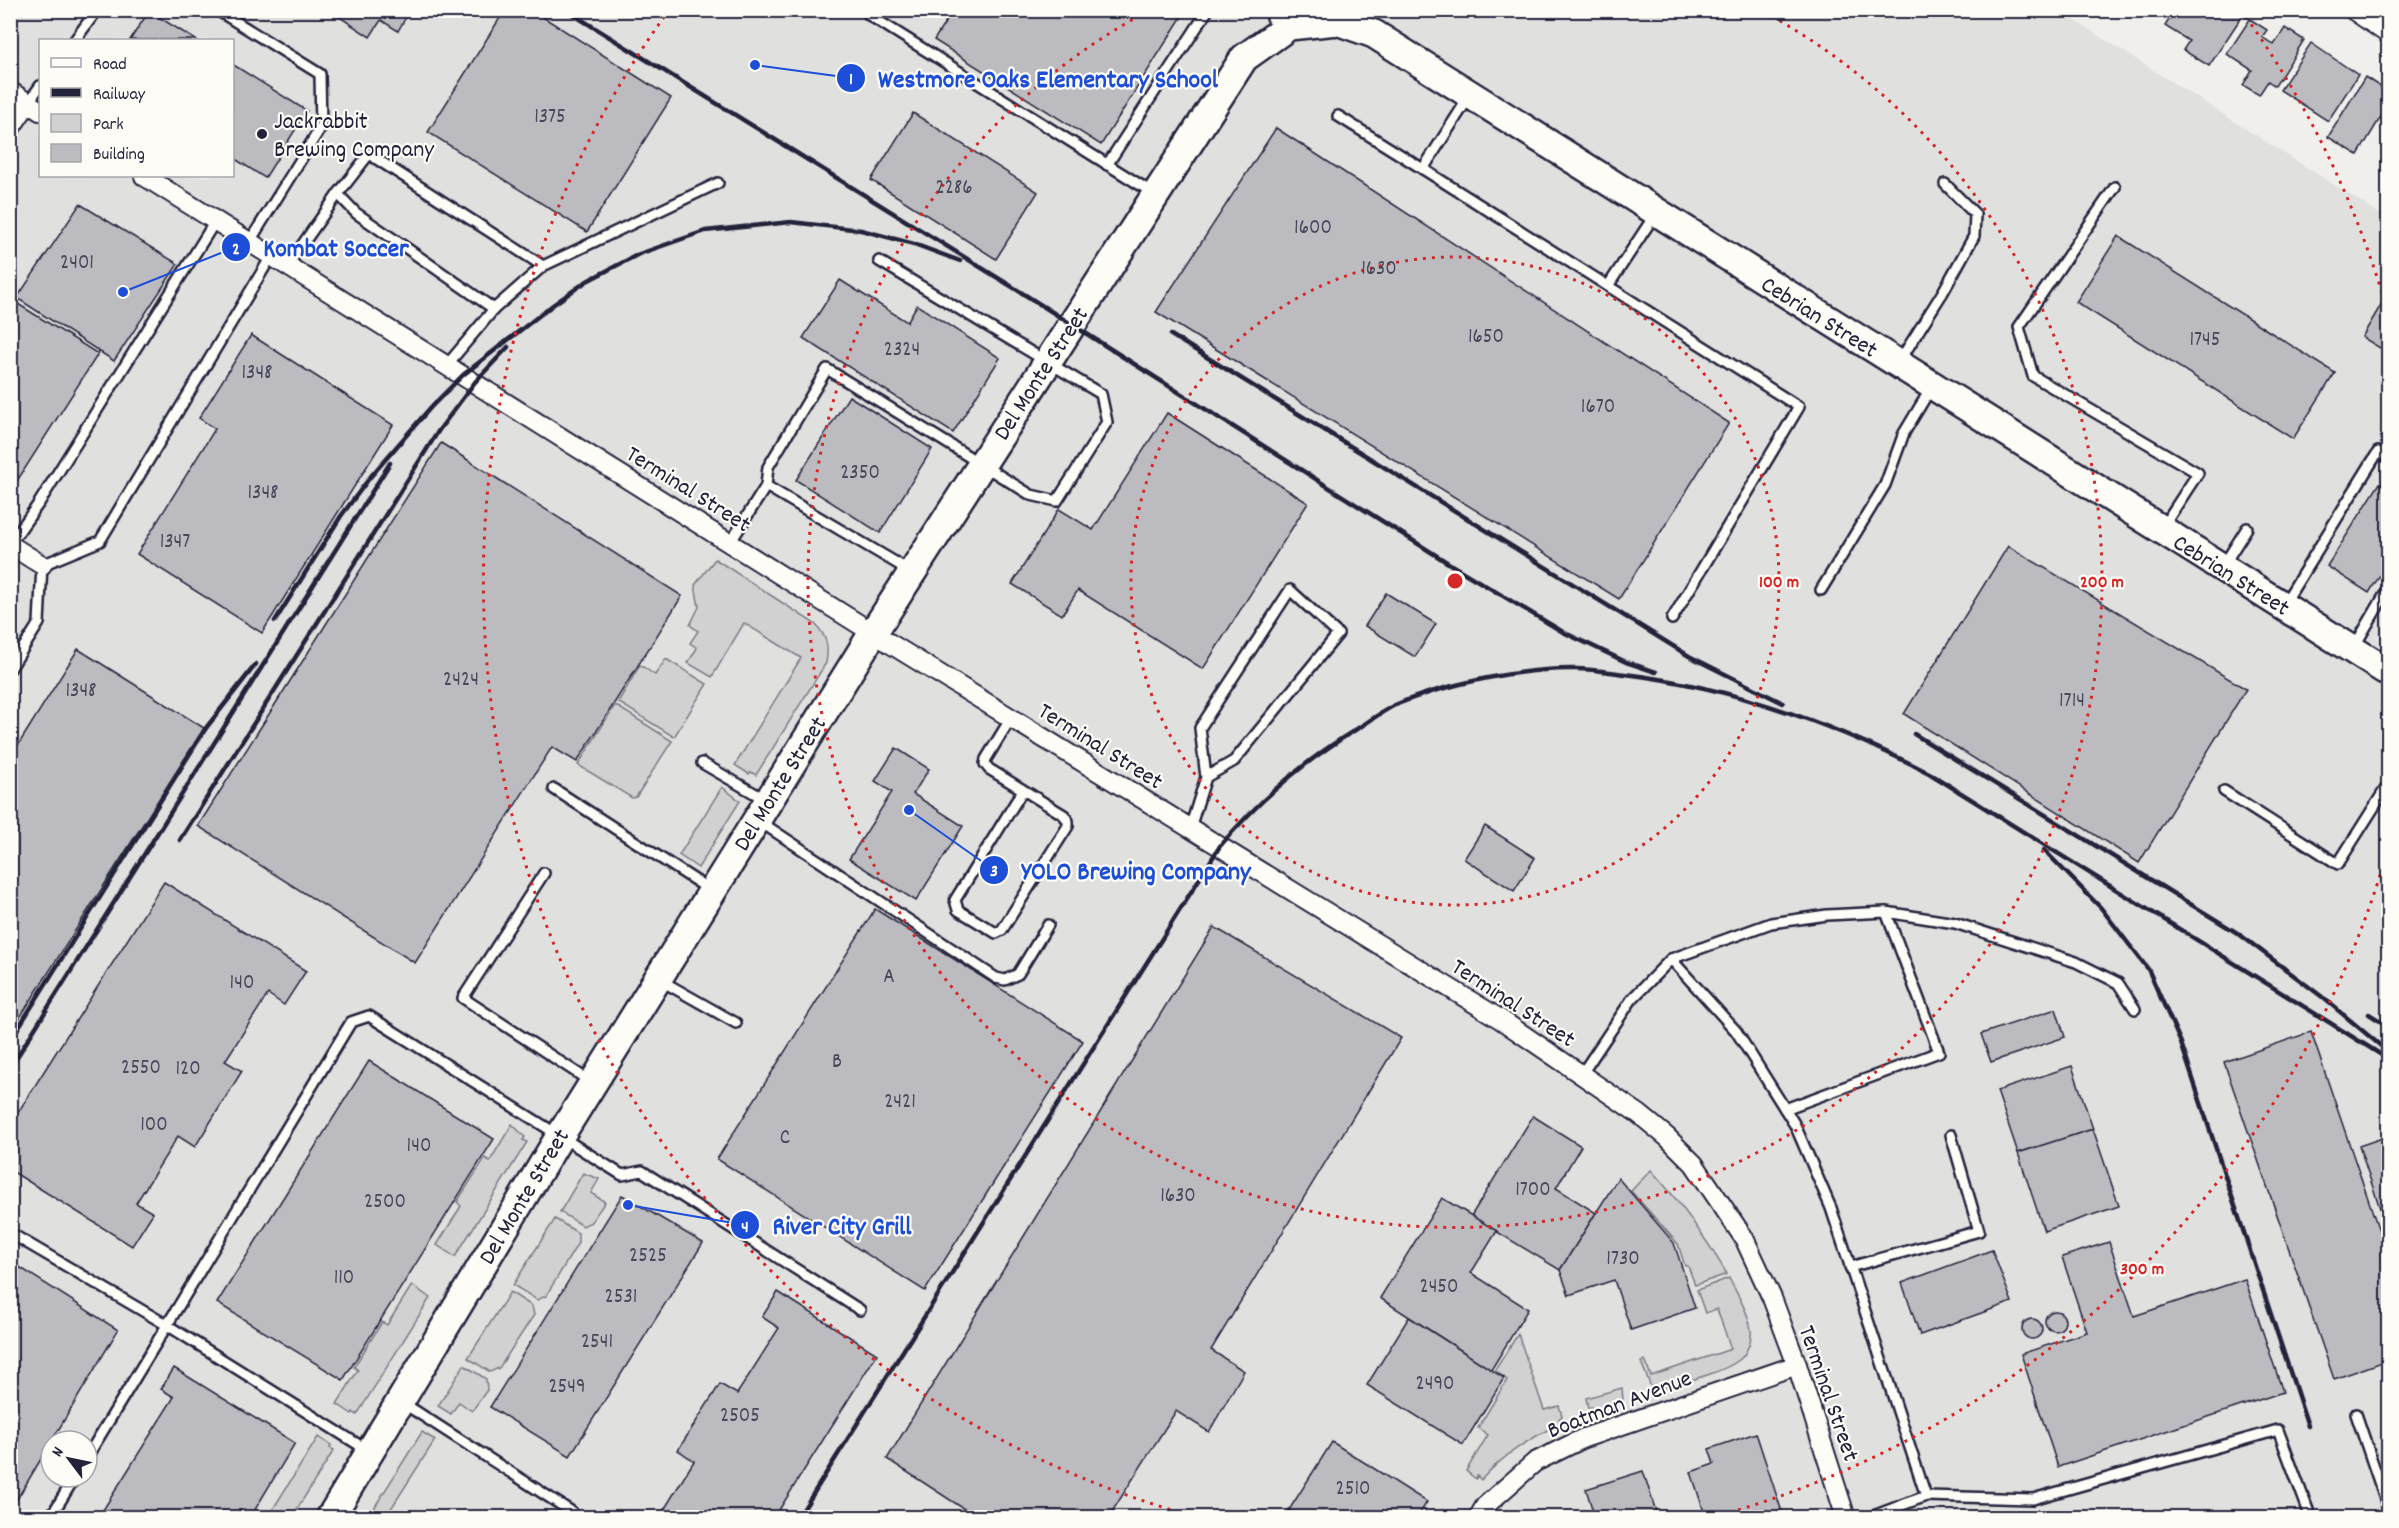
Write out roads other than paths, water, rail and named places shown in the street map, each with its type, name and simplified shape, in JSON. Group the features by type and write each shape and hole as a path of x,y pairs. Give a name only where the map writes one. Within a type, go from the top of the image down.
{"street":[{"path":"2353,10 2388,34"},
{"name":"Cebrian Street","path":"1244,58 1273,23 1289,26 1340,16 1374,34 2388,672"},
{"name":"Del Monte Street","path":"335,1516 369,1451 399,1401 712,891 873,633 1244,58"},
{"path":"10,91 34,107 10,129"},
{"name":"Terminal Street","path":"146,177 873,633 1500,1019 1639,1114 1667,1137 1694,1164 1743,1238 1772,1298 1797,1365 1846,1518"},
{"path":"10,544 42,564"},
{"name":"Boatman Avenue","path":"1478,1518 1485,1506 1535,1462 1584,1438 1797,1365"}],"lane":[{"path":"76,39 97,10"},
{"path":"217,10 320,74 321,127 250,241"},
{"path":"868,10 869,15 1155,195"},
{"path":"1107,165 1208,10"},
{"path":"34,107 39,90"},
{"path":"1423,169 1470,95"},
{"path":"1338,116 1799,407 1672,619"},
{"path":"288,265 369,154 543,266"},
{"path":"447,365 494,309 543,266 718,183"},
{"path":"1897,364 1943,292 1974,236 1975,214 1945,184"},
{"path":"2115,187 2019,327 2032,376 2198,473 2161,530"},
{"path":"338,194 356,213 494,309"},
{"path":"1608,286 1656,212"},
{"path":"10,544 39,504 216,220"},
{"path":"10,669 39,623 42,564 100,541 272,255"},
{"path":"730,543 766,486 768,467 827,369 1031,495 1057,501 1107,422 1101,394 879,261"},
{"path":"1821,590 1885,485 1904,433 1932,386"},
{"path":"2282,606 2379,452 2388,458"},
{"path":"766,486 912,572"},
{"path":"2221,568 2247,528"},
{"path":"2353,649 2388,589"},
{"path":"1190,828 1206,777 1200,728 1290,590 1338,634 1234,761 1206,777"},
{"path":"1011,718 986,759 986,764 989,769 1064,815 1068,826 1002,930 996,933 958,909 956,900 1023,790"},
{"path":"702,763 762,811 996,978 1005,980 1018,974 1048,925"},
{"path":"2224,791 2338,864 2388,785"},
{"path":"554,789 712,891"},
{"path":"544,873 463,998 593,1083"},
{"path":"1581,1075 1632,999 1671,959 1771,923 1827,915 1886,912 1955,923 2076,962 2118,984 2136,1009"},
{"path":"1785,1109 1939,1052 1886,912"},
{"path":"1671,959 1736,1031 1795,1125 1831,1208 1926,1496"},
{"path":"658,979 736,1023"},
{"path":"99,1437 351,1022 369,1016 622,1175 642,1171 860,1310"},
{"path":"1850,1267 1979,1231 1952,1135"},
{"path":"10,1233 167,1325 369,1451"},
{"path":"399,1401 572,1512"},
{"path":"2356,1414 2388,1508"},
{"path":"1868,1518 1926,1496 2033,1499 2278,1430 2311,1518"},
{"path":"50,1518 68,1489"}],"railway":[{"path":"566,10 1019,291 1453,566 1563,632 1626,662 1656,672"},
{"path":"275,621 341,516 371,476 431,407 463,375 587,281 639,254 705,231 791,222 861,230 914,244 960,261"},
{"path":"1171,335 1689,656 1783,703"},
{"path":"180,840 439,430 475,382 508,347"},
{"path":"10,1068 390,463"},
{"path":"10,1041 206,728 256,664"},
{"path":"798,1518 1220,846 1268,796 1321,752 1391,707 1437,690 1508,674 1555,669 1588,670 1665,680 1704,688 1743,698 1819,724 1929,773 2388,1059"},
{"path":"1914,734 2239,934 2321,996 2381,1046"},
{"path":"2044,850 2101,908 2148,969 2181,1043 2308,1426"},
{"path":"2369,1014 2388,1026"}],"place":[{"name":"Westmore Oaks Elementary School","path":"755,65"},
{"name":"Jackrabbit Brewing Company","path":"262,134"},
{"name":"Kombat Soccer","path":"123,292"},
{"name":"YOLO Brewing Company","path":"909,810"},
{"name":"River City Grill","path":"628,1205"}]}
